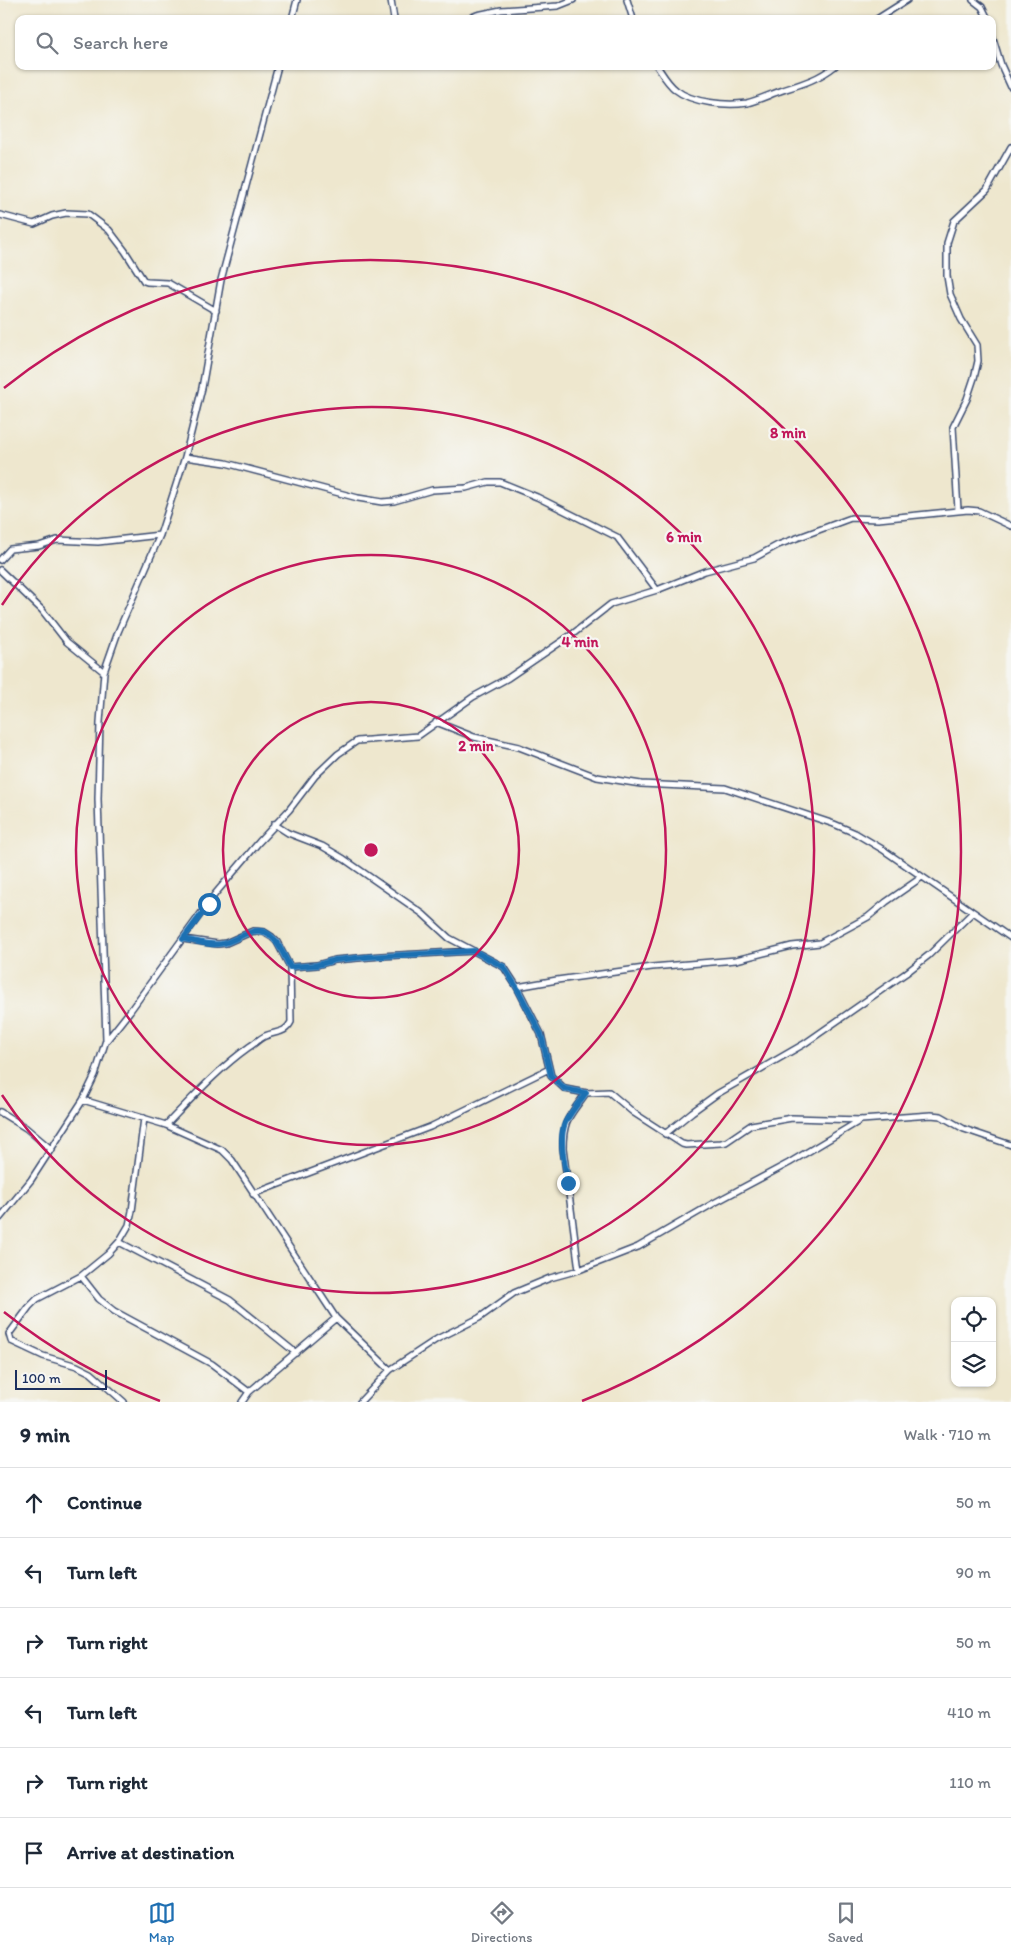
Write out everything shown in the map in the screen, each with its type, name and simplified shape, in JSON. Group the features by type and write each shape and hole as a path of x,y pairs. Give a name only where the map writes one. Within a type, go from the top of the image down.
{"street":[{"path":"293,15 297,0"},
{"path":"391,0 393,15"},
{"path":"477,15 501,10 558,6 573,0"},
{"path":"627,0 632,15"},
{"path":"883,15 907,0"},
{"path":"973,0 982,7 986,15"},
{"path":"996,48 1011,87"},
{"path":"0,1218 31,1180 83,1100 95,1075 106,1040 98,799 100,722 104,672 118,632 160,535 185,457 202,388 221,280 277,70"},
{"path":"660,70 667,81 678,91 693,99 726,104 746,103 818,78 829,70"},
{"path":"958,510 953,427 974,378 978,350 950,294 947,276 947,243 954,221 987,190 1011,147"},
{"path":"0,215 34,224 47,217 59,214 88,214 109,230 144,281 168,283 216,310"},
{"path":"185,457 226,463 358,498 382,502 394,501 432,490 466,488 488,482 500,482 537,497 617,537 657,590"},
{"path":"106,1040 215,894 274,824 289,810 315,776 338,754 357,741 418,736 473,697 508,678 574,633 611,604 657,590 705,571 754,558 778,546 851,518 878,519 958,510 979,511 1011,526"},
{"path":"0,560 10,549 39,546 57,540 98,542 160,535"},
{"path":"0,570 42,610 67,642 104,672"},
{"path":"436,722 474,737 519,747 597,777 641,784 725,788 855,833 882,849 972,913 1011,938"},
{"path":"274,824 288,833 322,846 344,859 423,914 449,938 504,967 541,1034 551,1076 565,1089 586,1093 609,1092 634,1113 665,1134 686,1145 726,1142 751,1125 792,1118 861,1120 941,1116 964,1129 1011,1144"},
{"path":"517,988 557,980 652,967 736,960 792,946 820,943 868,917 886,902 922,878"},
{"path":"665,1134 717,1094 804,1044 906,973 929,955 972,913"},
{"path":"166,1125 216,1074 266,1036 283,1032 291,1022 290,967 276,942 264,932 253,931 226,943 218,944 183,939"},
{"path":"290,967 317,965 335,960 474,951"},
{"path":"253,1194 430,1127 549,1069"},
{"path":"579,1270 563,1148 563,1132 565,1122 586,1093"},
{"path":"83,1100 166,1125 222,1150 232,1160 336,1318 390,1370"},
{"path":"0,1112 26,1128 52,1150"},
{"path":"124,1402 91,1373 77,1366 43,1356 11,1341 9,1338 11,1330 28,1307 37,1299 81,1276 108,1254 119,1242 129,1225 132,1211 144,1118"},
{"path":"360,1402 390,1370 437,1339 479,1318 514,1293 550,1278 579,1270 638,1247 714,1203 789,1163 861,1120"},
{"path":"119,1242 230,1300 296,1353"},
{"path":"81,1276 99,1299 114,1310 212,1364 249,1392"},
{"path":"242,1402 249,1392 336,1318"}],"route":[{"path":"209,904 183,939 218,944 226,943 253,931 264,932 276,942 290,967 317,965 335,960 366,957 474,951 498,962 504,967 517,988 541,1034 546,1062 551,1076 565,1089 586,1093 565,1122 563,1148 568,1183"}]}
